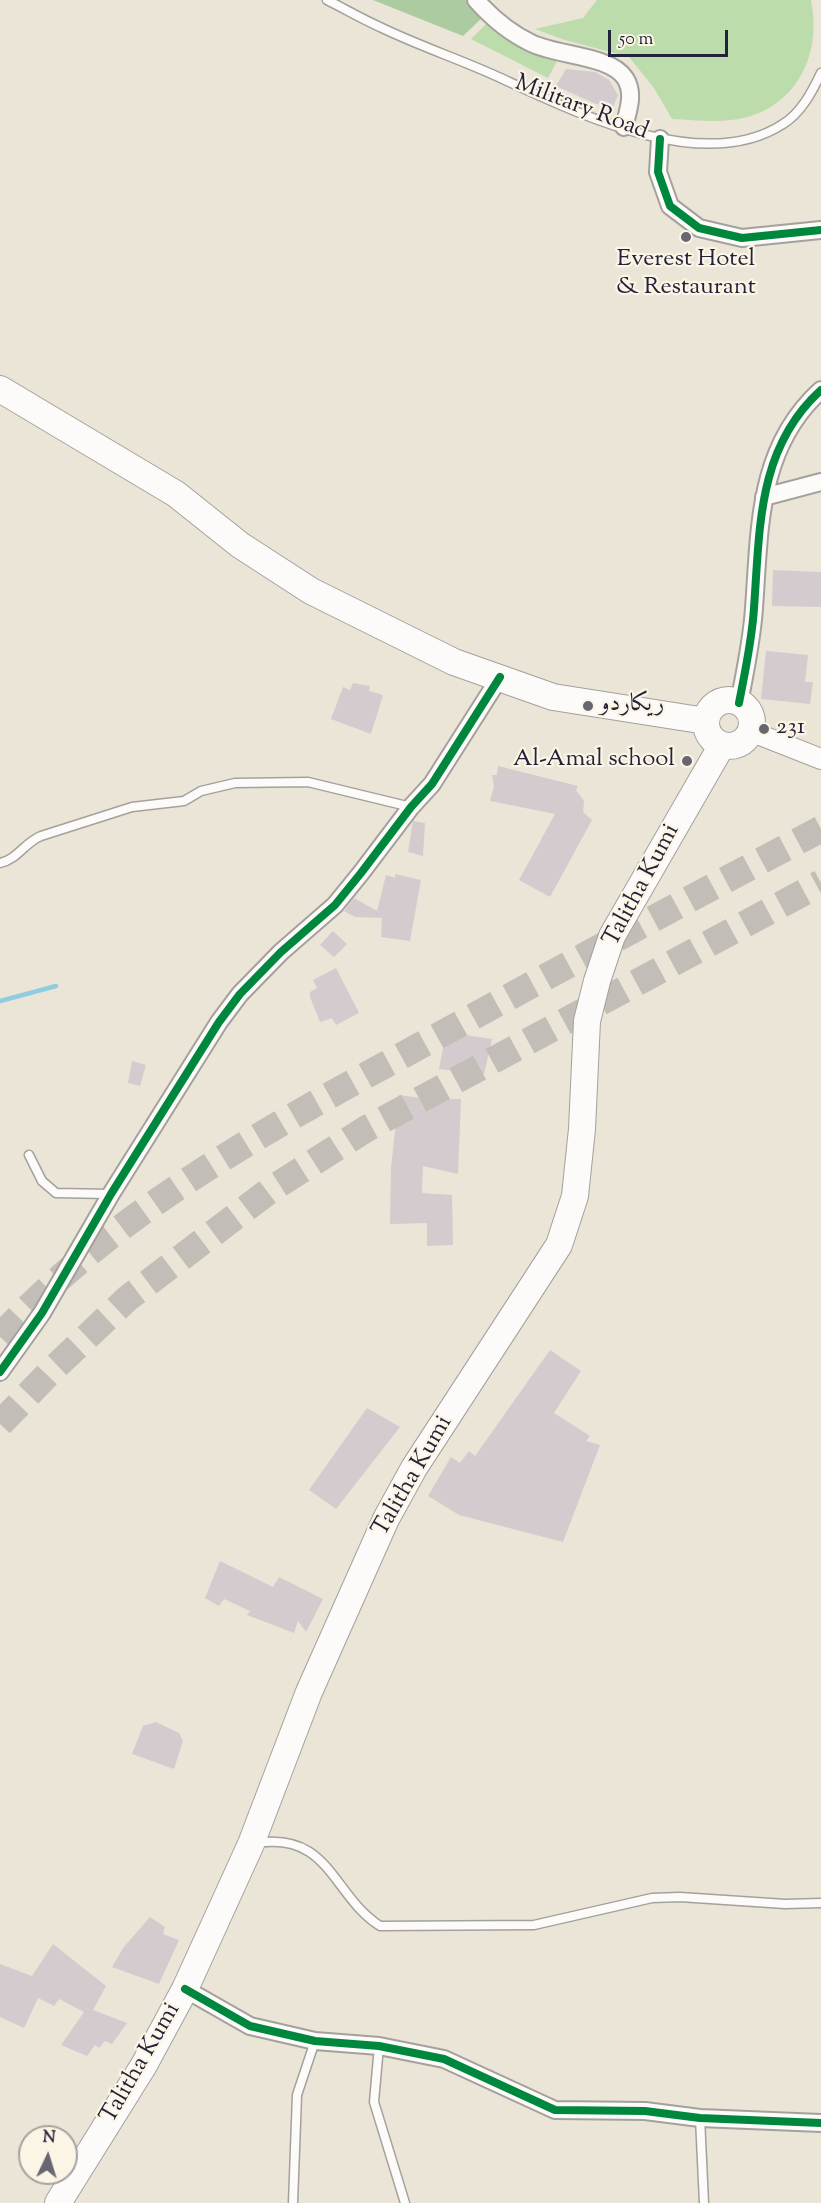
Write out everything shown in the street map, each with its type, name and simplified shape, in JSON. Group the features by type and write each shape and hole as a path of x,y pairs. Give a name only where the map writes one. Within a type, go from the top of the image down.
{"main road":[{"path":"0,389 176,495 240,545 311,591 454,662 553,697 706,721"},
{"path":"720,702 740,703 749,712 750,731 742,742 722,745 710,737 706,721 709,711 720,702"},
{"name":"Talitha Kumi","path":"58,2203 144,2065 185,1989 250,1844 309,1692 386,1519 414,1468 559,1245 575,1196 582,1129 587,1021 597,981 612,936 722,745"}],"street":[{"path":"476,0 512,32 531,43 558,54 613,66 625,78 632,93 624,127"},
{"path":"660,139 658,172 670,206 699,228 742,238 821,230"},
{"path":"740,703 753,622 764,497 780,441 807,403 821,390"},
{"path":"764,497 821,482"},
{"path":"0,1372 42,1313 111,1194 219,1022 240,994 282,952 335,905 411,807 432,784 500,677"},
{"path":"750,731 821,759"},
{"path":"185,1989 250,2026 315,2041 379,2046 444,2059 555,2110 645,2111 700,2118 821,2123"}],"lane":[{"name":"Military Road","path":"327,0 380,27 560,105 660,139 706,145 740,142 784,124 810,96 821,74"},
{"path":"0,863 10,861 33,839 41,836 132,807 184,801 201,791 235,783 308,782 411,807"},
{"path":"30,1155 42,1180 56,1194 111,1194"},
{"path":"250,1844 274,1841 316,1855 367,1918 380,1926 534,1924 652,1898 785,1904 821,1903"},
{"path":"293,2203 297,2095 315,2041"},
{"path":"379,2046 374,2102 405,2203"},
{"path":"700,2118 704,2203"}],"green space":[{"path":"373,0 470,0 484,16 463,36"},
{"path":"597,0 811,0 813,36 810,54 795,85 769,108 751,116 732,120 672,119 654,88 629,57 565,40 535,29 583,18"},
{"path":"489,21 530,48 557,61 548,78 471,39"}],"building":[{"path":"566,69 595,72 609,80 618,95 613,107 596,104 556,86"},
{"path":"773,570 821,572 821,607 772,606"},
{"path":"766,651 808,655 805,682 813,682 810,704 761,699"},
{"path":"353,683 370,686 369,691 383,695 371,734 331,719 343,687 350,690"},
{"path":"498,766 578,786 576,790 584,801 583,812 592,820 550,897 519,880 555,814 490,801 494,787 492,775 497,775"},
{"path":"413,821 425,823 423,856 408,852"},
{"path":"395,874 421,880 410,941 381,937 382,918 355,917 344,911 354,898 377,911 386,875 395,878"},
{"path":"333,931 347,944 334,957 320,945"},
{"path":"336,968 359,1013 336,1025 332,1018 320,1022 310,992 317,988 313,980"},
{"path":"447,1028 459,1029 458,1034 492,1039 484,1074 439,1069"},
{"path":"132,1061 146,1065 140,1086 128,1083"},
{"path":"399,1095 427,1099 461,1099 458,1174 423,1166 422,1193 452,1195 453,1245 427,1246 427,1223 390,1224 391,1168"},
{"path":"550,1350 581,1371 554,1413 590,1436 586,1441 600,1445 563,1542 459,1515 428,1496 451,1457 460,1463 469,1451 475,1456"},
{"path":"367,1408 400,1427 336,1509 309,1490"},
{"path":"220,1561 273,1587 279,1577 323,1599 306,1632 298,1621 294,1633 247,1615 250,1611 224,1599 219,1606 205,1598"},
{"path":"156,1722 179,1733 183,1741 174,1769 132,1754 143,1726"},
{"path":"150,1917 165,1927 163,1934 179,1940 159,1984 112,1967 123,1948"},
{"path":"53,1944 106,1986 93,2010 127,2023 112,2044 105,2041 99,2048 95,2045 87,2056 61,2045 84,2012 59,1999 54,2006 38,1998 24,2028 0,2017 0,1964 32,1976"}],"waterway":[{"path":"0,1001 56,986"}],"tunnel":[{"path":"0,1337 46,1290 96,1248 147,1208 201,1172 313,1105 821,829"},
{"path":"0,1424 51,1371 128,1298 273,1188 366,1129 821,883"}],"cycle path":[{"path":"660,139 658,172 670,206 699,228 742,238 821,230"},
{"path":"739,703 752,632 761,519 773,463 784,437 800,413 821,390"},
{"path":"0,1372 42,1313 111,1194 219,1022 240,994 281,952 335,905 411,807 432,784 500,677"},
{"path":"185,1989 250,2026 315,2041 379,2046 444,2059 555,2110 645,2111 700,2118 821,2123"}],"place":[{"name":"Everest Hotel & Restaurant","path":"686,237"},
{"name":"ريكاردو","path":"588,706"},
{"name":"231","path":"764,729"},
{"name":"Al-Amal school","path":"687,761"}]}
